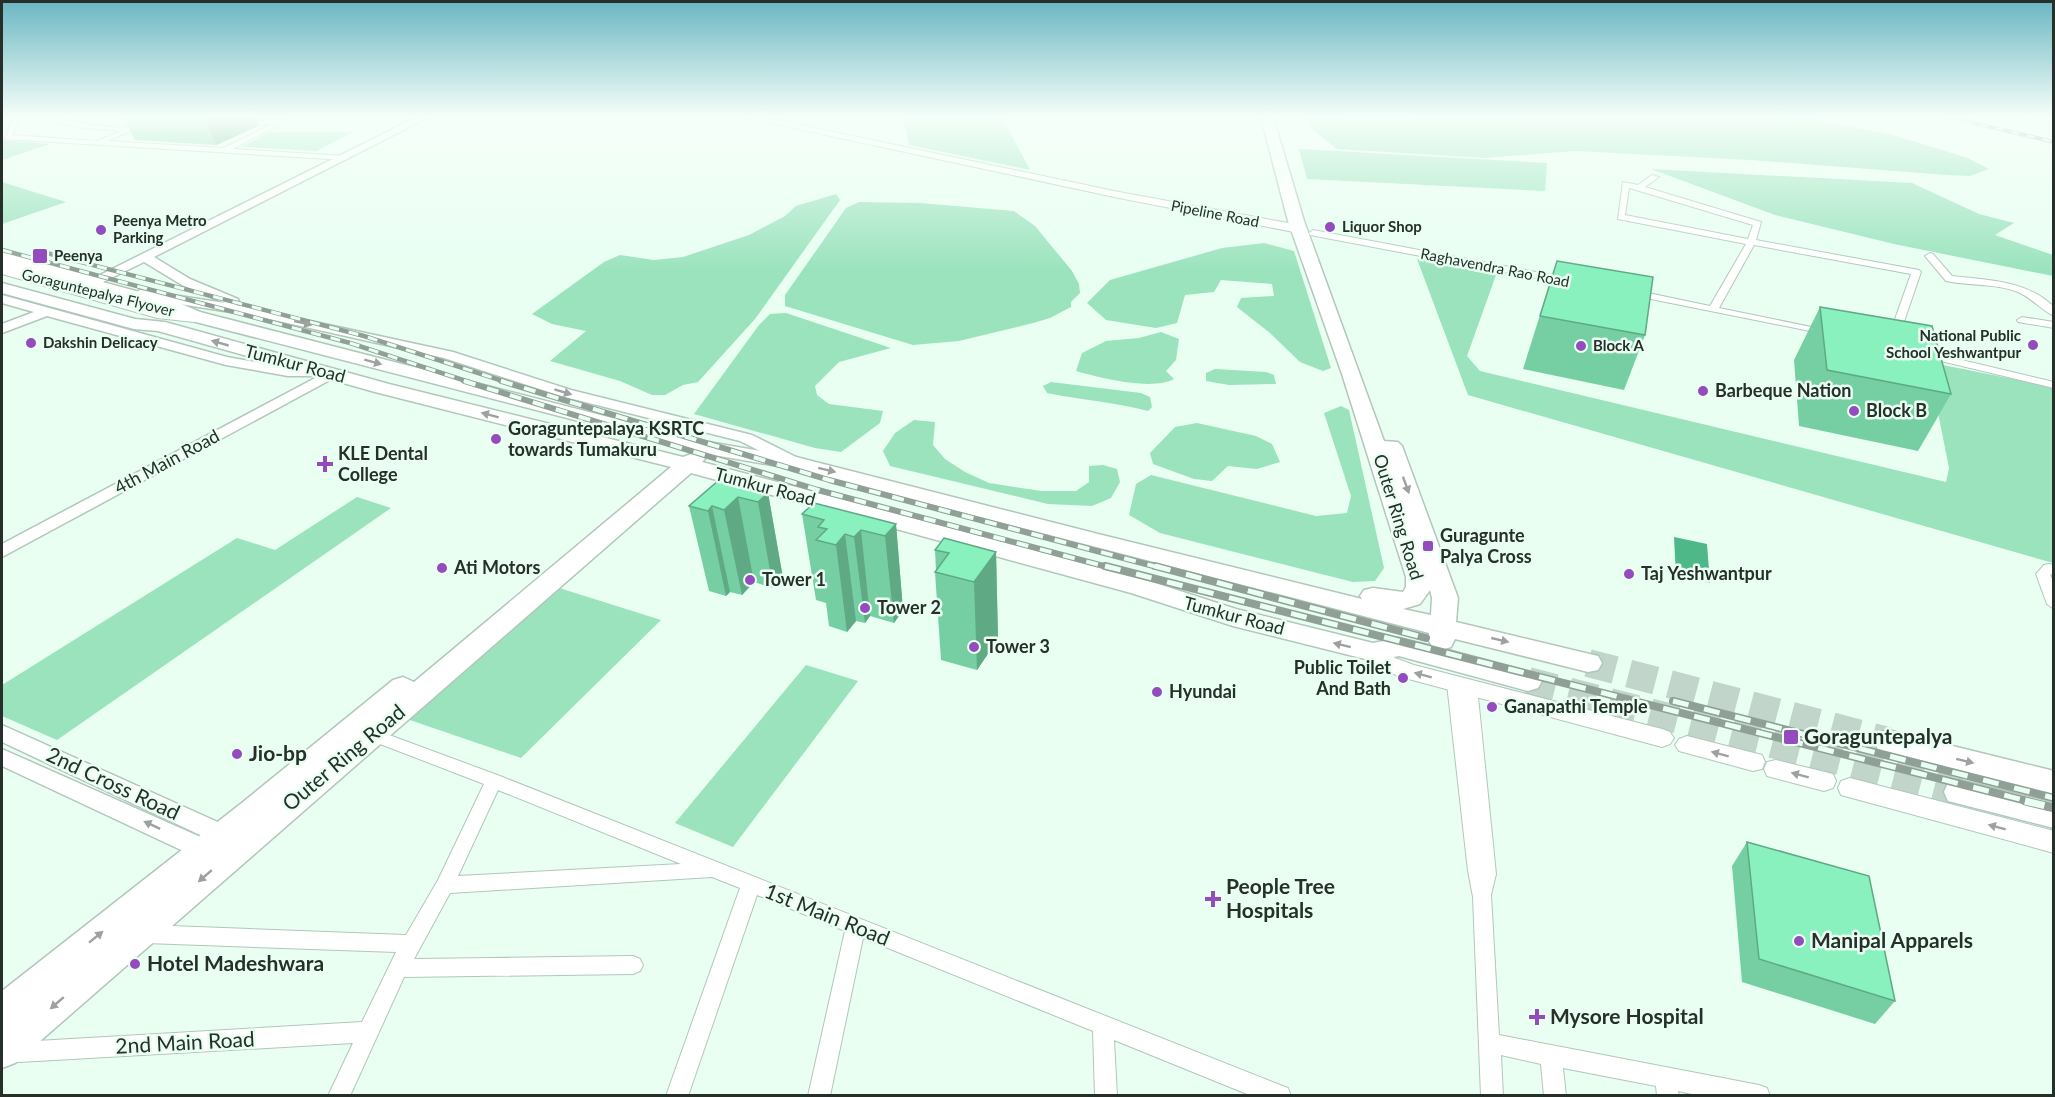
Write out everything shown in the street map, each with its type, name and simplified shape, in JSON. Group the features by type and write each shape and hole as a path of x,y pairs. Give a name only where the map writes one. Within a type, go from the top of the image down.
{"highway":[{"name":"Outer Ring Road","path":"981,509 1098,530 1396,601 1407,600 1415,596 1420,589 1418,577 1285,168"},
{"name":"Outer Ring Road","path":"1291,168 1306,231 1445,598 1442,658"},
{"path":"2,260 171,306 194,316"},
{"name":"Goraguntepalya Flyover","path":"2,268 148,319 159,326"},
{"name":"Goraguntepalya Flyover","path":"2,278 157,312 194,316"},
{"name":"Tumkur Road","path":"2,288 134,324 159,326 572,437 683,460 767,458 796,463 981,509 1095,541 1588,663"},
{"path":"232,325 256,312"},
{"name":"Tumkur Road","path":"194,316 581,416 683,460 740,480 1140,587 1179,601 1373,652 1400,647 1528,681"},
{"path":"740,480 767,458"},
{"name":"Outer Ring Road","path":"2,1052 373,735 683,460"},
{"name":"Outer Ring Road","path":"2,1013 683,460"},
{"path":"683,460 692,482 1142,600 1179,601"},
{"path":"1888,741 2054,783"},
{"path":"1959,792 2054,816"}],"main road":[{"name":"Pipeline Road","path":"1000,168 1251,219 1284,223 1306,231"},
{"name":"Pipeline Road","path":"1004,168 1251,219"},
{"path":"1373,652 1398,668 1662,738"},
{"path":"1687,745 1824,781"},
{"path":"1850,788 2054,842"}],"street":[{"path":"97,281 325,168"},
{"path":"1639,188 1655,177"},
{"path":"1713,309 1751,242 1758,224 1626,184 1621,217 1751,242 1916,272 1898,345"},
{"name":"Raghavendra Rao Road","path":"1306,231 1575,283"},
{"path":"2,253 144,296 256,312 448,355 566,393 746,438 796,463"},
{"path":"1930,256 1949,279 2016,286 2047,305 2054,313"},
{"path":"146,258 186,282 256,312"},
{"path":"1621,291 1836,332"},
{"path":"2,299 226,361 288,372 330,373"},
{"path":"2,322 28,307"},
{"path":"2,329 45,312"},
{"path":"2022,320 2054,325"},
{"path":"1898,345 2054,379"},
{"path":"1898,345 2054,385"},
{"path":"2,544 330,373"},
{"name":"4th Main Road","path":"2,551 330,373"},
{"path":"2054,569 2049,568 2043,574 2054,604"},
{"path":"1462,686 1487,874 1482,897 1492,1095"},
{"name":"2nd Cross Road","path":"2,733 214,843"},
{"name":"1st Main Road","path":"373,735 494,781 1280,1095"},
{"name":"2nd Cross Road","path":"2,757 214,843"},
{"path":"339,1095 398,968 445,885 494,781"},
{"path":"445,885 714,870"},
{"path":"677,1095 751,884"},
{"path":"819,1095 856,926"},
{"path":"138,934 411,944"},
{"path":"398,968 633,965"},
{"path":"1103,1025 1106,1095"},
{"name":"2nd Main Road","path":"2,1052 368,1032"},
{"path":"1489,1043 1551,1055 1666,1086 1759,1095"},
{"path":"1551,1055 1555,1095"}],"shaded area":[{"path":"1304,168 1547,168 1545,191 1307,179"},
{"path":"1858,168 1989,169 1970,176"},
{"path":"1651,169 1912,183 1979,214 2014,223 1995,235 2053,255 2053,276 1894,244 1775,215"},
{"path":"2,182 66,202 2,224"},
{"path":"836,194 840,200 755,319 698,382 683,385 665,395 652,395 620,381 550,361 586,331 552,324 532,314 604,262 620,255 654,260 683,257 749,235 785,216 796,206"},
{"path":"859,202 920,203 1014,211 1035,226 1072,271 1079,284 1080,293 1071,302 1071,307 1050,318 959,341 913,345 785,306 785,295 846,208"},
{"path":"1264,243 1294,251 1331,368 1323,371 1300,362 1270,333 1237,307 1241,298 1274,296 1272,284 1221,280 1214,292 1185,295 1177,323 1156,328 1106,320 1087,303 1110,280 1222,248"},
{"path":"1417,259 1496,275 1467,356 1480,371 1946,482 1949,468 1928,362 2053,387 2053,563 1468,395"},
{"path":"786,313 891,348 839,362 815,386 817,395 829,404 883,411 880,423 841,452 815,448 694,414 759,325 770,314"},
{"path":"1161,332 1179,339 1176,360 1166,371 1174,379 1153,384 1140,384 1076,371 1082,353 1106,341 1139,338"},
{"path":"1215,369 1266,372 1274,375 1276,384 1229,385 1206,381 1206,373"},
{"path":"1051,382 1141,393 1150,397 1152,407 1148,411 1047,393 1043,386"},
{"path":"1341,406 1349,410 1384,568 1375,581 1353,582 1160,533 1129,515 1136,484 1151,475 1316,516 1347,513 1351,496 1324,413"},
{"path":"914,420 935,422 933,445 945,459 965,472 989,483 1041,491 1076,491 1089,482 1089,466 1103,465 1117,469 1120,482 1111,498 1092,506 1048,504 890,466 883,451 895,433"},
{"path":"1197,423 1256,436 1272,444 1280,462 1257,469 1228,466 1212,481 1194,479 1153,464 1150,453 1175,427"},
{"path":"357,497 391,508 57,740 2,716 2,685 237,538 275,550"},
{"path":"1674,537 1707,544 1710,583 1676,575"},
{"path":"556,587 661,620 521,758 404,718"},
{"path":"806,665 858,681 733,847 675,823"}],"building":[{"path":"1557,261 1653,277 1645,335 1540,316"},
{"path":"1820,307 1932,326 1951,394 1827,370"},
{"path":"719,480 768,493 758,502 738,497 724,510 712,506 708,511 689,506"},
{"path":"814,503 896,524 885,536 861,530 854,537 845,534 836,545 816,540 827,529 818,527 824,520 802,514"},
{"path":"944,538 996,552 974,582 935,572 949,553 935,550"},
{"name":"Manipal Apparels","path":"1747,842 1869,876 1895,1001 1759,959"}],"tunnel":[{"path":"1588,663 1888,741"},
{"path":"1528,681 1959,792"}],"railway":[{"path":"2,250 350,343 469,382"},
{"path":"39,251 364,336 506,382"},
{"path":"464,381 818,490 1111,568"},
{"path":"501,381 829,480 1161,568"},
{"path":"1105,566 2031,802"},
{"path":"1155,566 1426,638"},
{"path":"1673,701 2054,798"},
{"path":"2025,801 2054,808"}],"place":[{"name":"Liquor Shop","path":"1330,227"},
{"name":"Peenya Metro Parking","path":"101,230"},
{"name":"Peenya","path":"40,256"},
{"name":"Dakshin Delicacy","path":"31,343"},
{"name":"National Public School Yeshwantpur","path":"2033,345"},
{"name":"Block A","path":"1581,346"},
{"name":"Barbeque Nation","path":"1703,391"},
{"name":"Block B","path":"1854,411"},
{"name":"Goraguntepalaya KSRTC towards Tumakuru","path":"496,439"},
{"name":"KLE Dental College","path":"325,464"},
{"name":"Guragunte Palya Cross","path":"1428,546"},
{"name":"Ati Motors","path":"442,568"},
{"name":"Taj Yeshwantpur","path":"1629,574"},
{"name":"Tower 1","path":"750,580"},
{"name":"Tower 2","path":"865,608"},
{"name":"Tower 3","path":"974,647"},
{"name":"Public Toilet And Bath","path":"1403,678"},
{"name":"Hyundai","path":"1157,692"},
{"name":"Ganapathi Temple","path":"1492,707"},
{"name":"Goraguntepalya","path":"1791,737"},
{"name":"Jio-bp","path":"237,754"},
{"name":"People Tree Hospitals","path":"1213,899"},
{"name":"Manipal Apparels","path":"1799,941"},
{"name":"Hotel Madeshwara","path":"135,964"},
{"name":"Mysore Hospital","path":"1537,1017"}]}
